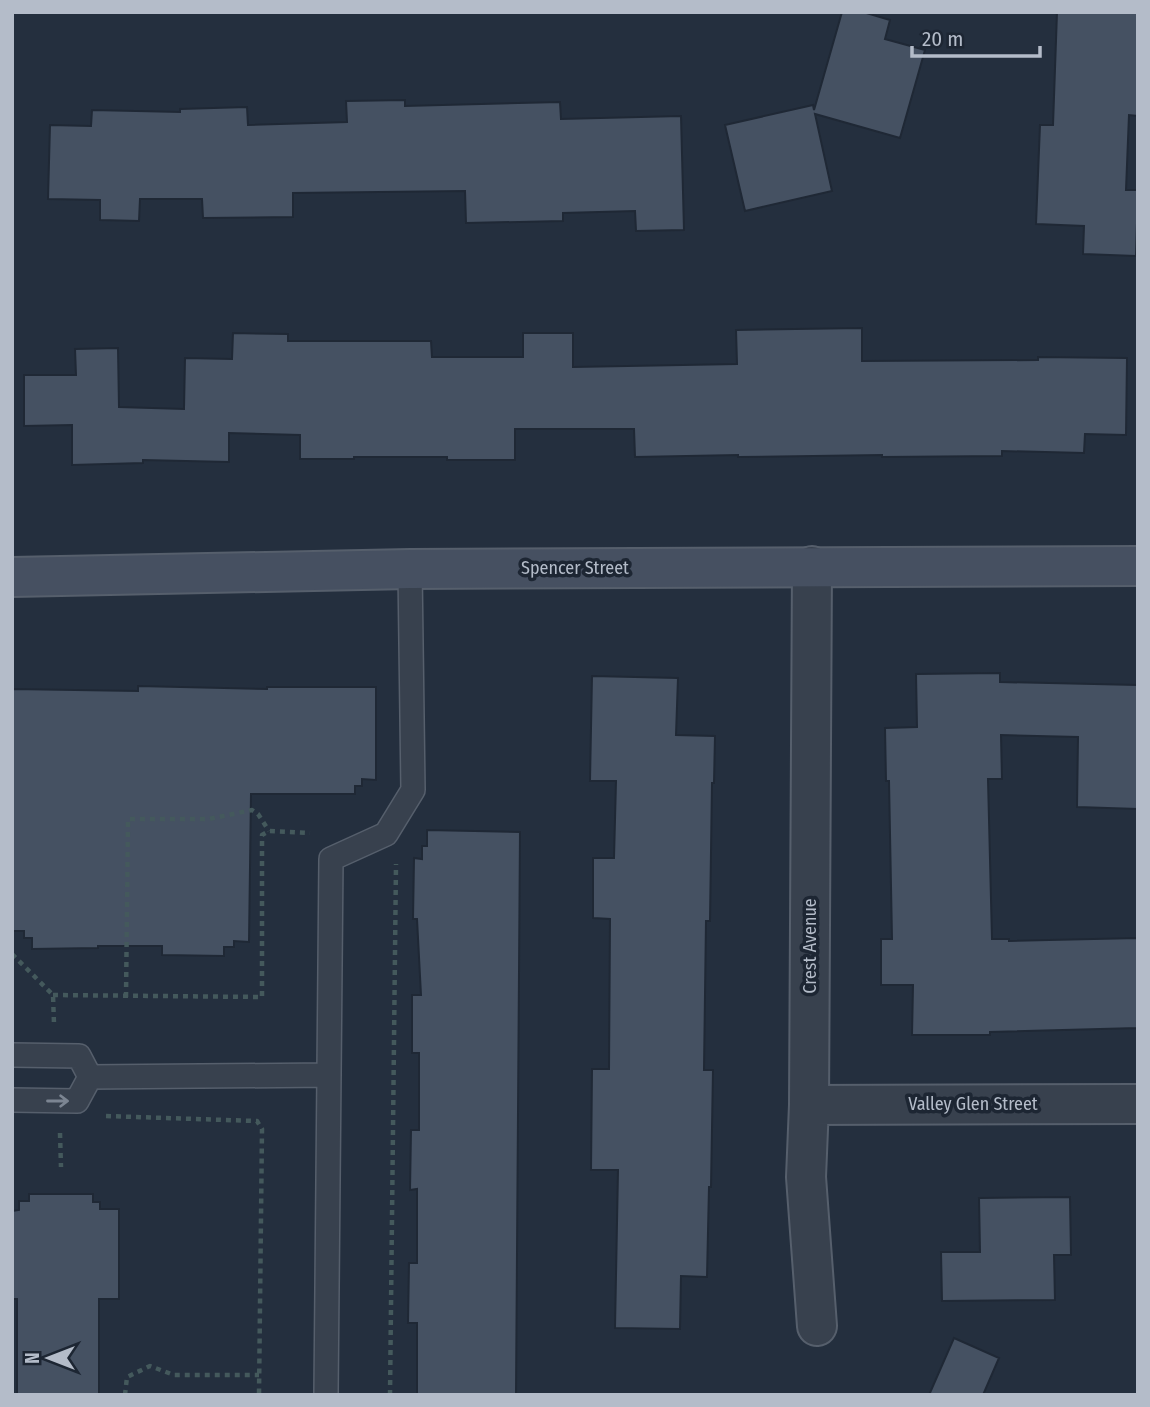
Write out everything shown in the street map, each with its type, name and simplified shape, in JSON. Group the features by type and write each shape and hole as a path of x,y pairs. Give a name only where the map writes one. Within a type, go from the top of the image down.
{"street":[{"name":"Crest Avenue","path":"812,566 809,1105 806,1177 817,1326"},
{"name":"Spencer Street","path":"12,577 410,569 1138,566"},
{"name":"Valley Glen Street","path":"809,1105 1138,1104"}],"lane":[{"path":"326,1395 331,859 386,834 413,790 410,569"},
{"path":"12,1055 79,1056 90,1077"},
{"path":"90,1077 329,1075"},
{"path":"12,1100 77,1101 90,1077"}],"path":[{"path":"126,997 128,819 209,820 252,810 270,831"},
{"path":"53,995 262,997 262,835 270,831 310,832"},
{"path":"386,834 396,852 390,1395"},
{"path":"12,954 53,995 55,1055"},
{"path":"99,1116 257,1121 262,1129 259,1395"},
{"path":"60,1128 61,1167"},
{"path":"125,1395 127,1377 150,1366 174,1375 259,1375"}],"building":[{"path":"842,12 863,12 890,20 885,39 925,50 900,138 815,114 832,191 745,211 725,125 813,105 814,110"},
{"path":"1057,12 1138,12 1138,116 1129,115 1126,190 1138,190 1136,256 1083,254 1084,226 1036,224 1040,125 1053,125"},
{"path":"405,100 405,106 560,102 561,119 681,116 684,230 636,231 635,211 563,213 563,221 466,223 465,191 293,193 293,217 203,218 202,199 140,199 139,221 100,220 100,200 48,199 50,125 91,126 92,110 180,112 180,109 247,107 248,125 347,122 346,101"},
{"path":"862,328 862,361 1127,358 1126,435 1085,434 1084,453 1002,451 1002,456 635,457 634,429 515,429 515,460 447,460 447,457 300,459 300,435 229,433 229,462 143,460 143,463 72,465 72,425 24,426 24,375 76,375 75,349 118,348 119,407 184,409 185,358 232,359 233,333 288,334 288,341 431,341 432,357 523,357 523,333 573,333 573,367 737,364 736,330"},
{"path":"1000,673 1000,682 1138,685 1138,809 1077,807 1078,737 1001,735 1002,779 988,779 992,939 1009,941 1138,938 1138,1028 990,1032 990,1035 912,1035 913,985 881,985 881,939 892,939 889,781 886,781 885,728 917,727 916,674"},
{"path":"592,676 678,678 676,735 715,736 710,921 706,921 704,1070 713,1070 707,1277 681,1276 680,1329 615,1328 618,1170 591,1170 592,1069 609,1069 610,919 593,918 593,858 614,858 616,781 590,781"},
{"path":"138,686 267,689 376,687 376,780 362,779 362,786 355,786 355,794 251,794 249,942 234,941 234,947 224,947 224,956 162,955 162,946 32,949 32,938 24,938 24,931 12,931 12,689 138,691"},
{"path":"427,830 520,832 516,1395 417,1395 417,1323 408,1323 409,1263 417,1263 417,1189 410,1190 411,1130 419,1130 419,1053 412,1053 412,995 421,995 417,919 413,919 414,858 422,859 422,846 427,846"},
{"path":"29,1194 93,1194 93,1202 100,1202 100,1209 119,1209 119,1299 99,1299 99,1395 17,1395 17,1299 12,1299 12,1211 19,1210 19,1201 29,1201"},
{"path":"1070,1197 1071,1255 1054,1255 1055,1300 942,1301 941,1252 980,1252 979,1198"},
{"path":"954,1338 999,1358 983,1395 929,1395"}]}
